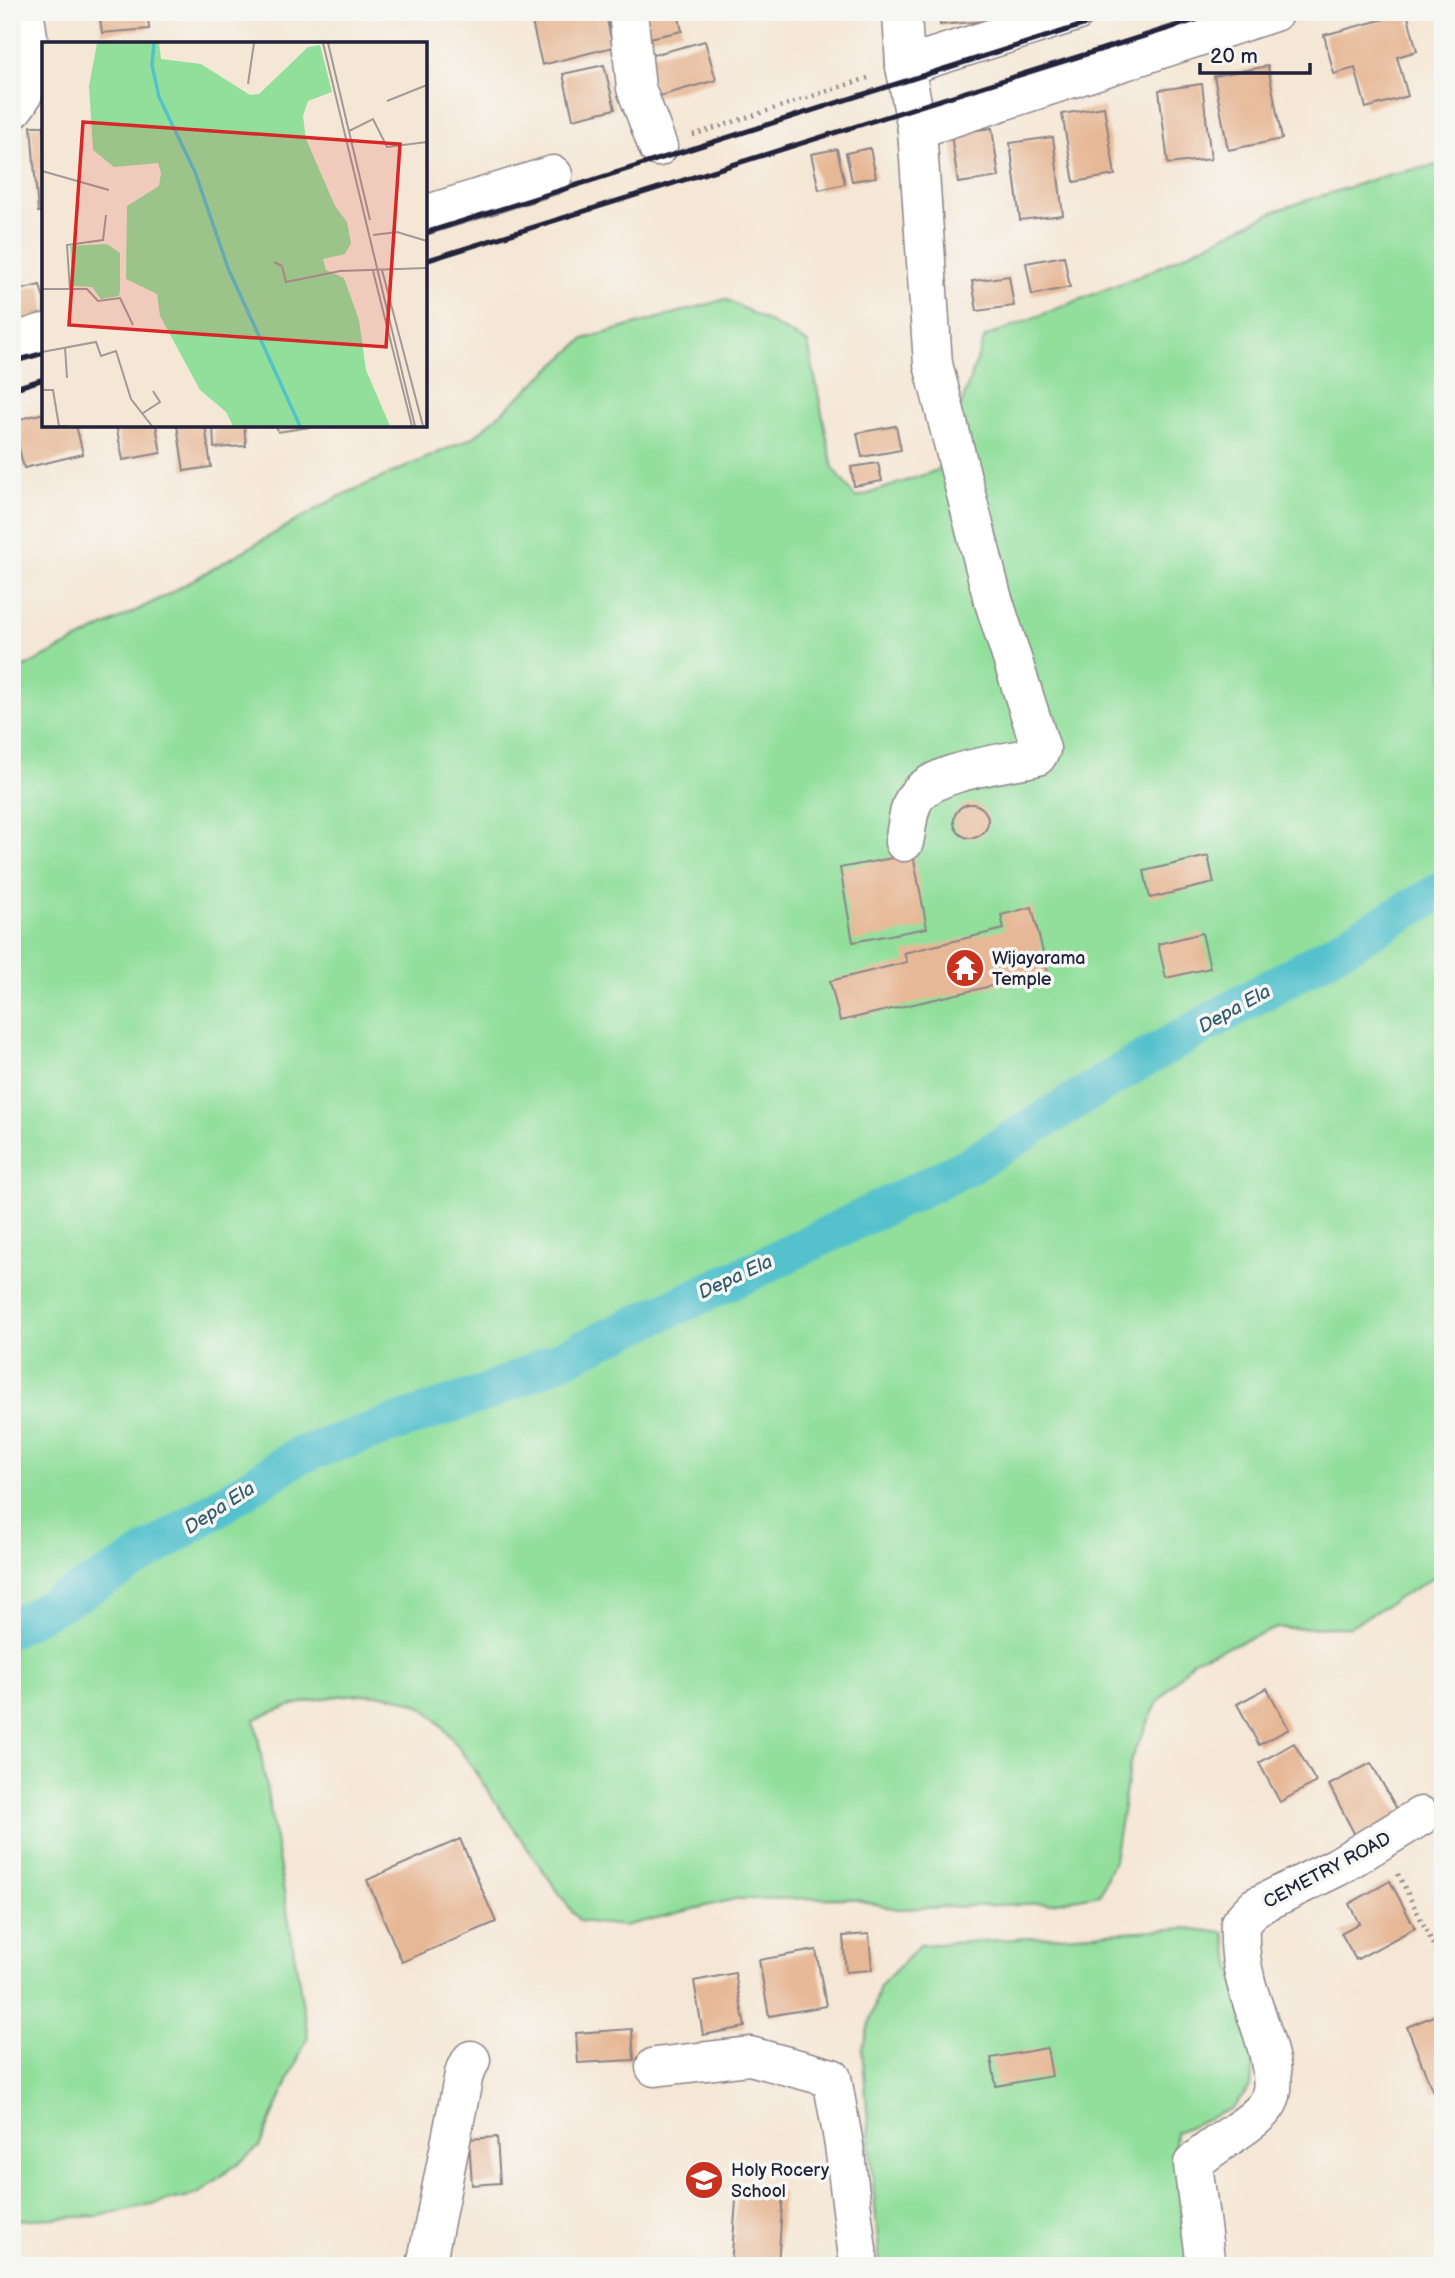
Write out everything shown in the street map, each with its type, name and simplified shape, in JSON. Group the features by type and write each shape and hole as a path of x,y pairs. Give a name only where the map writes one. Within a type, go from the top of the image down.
{"street":[{"path":"12,110 25,95 32,62 24,12"},
{"path":"628,12 636,88 658,147"},
{"path":"902,12 905,66 917,129 933,365 992,596 1041,749 1037,756 949,776 928,786 912,802 904,842"},
{"path":"905,66 1076,12"},
{"path":"917,129 1273,12"},
{"path":"427,214 553,175"},
{"path":"12,343 42,334"},
{"name":"CEMETRY ROAD","path":"1206,2266 1192,2164 1209,2147 1260,2113 1269,2102 1272,2083 1259,2020 1246,1983 1240,1946 1240,1923 1255,1907 1382,1842 1421,1816"},
{"path":"655,2067 750,2056 832,2078 844,2145 859,2266"},
{"path":"426,2266 464,2074 471,2060"}],"path":[{"path":"658,147 905,66"},
{"path":"1382,1842 1443,1963"}],"green space":[{"path":"1443,164 1443,1572 1349,1627 1277,1628 1193,1660 1158,1702 1131,1758 1114,1860 1100,1894 1052,1903 898,1909 847,1898 735,1899 624,1926 579,1921 456,1744 426,1710 398,1698 377,1695 334,1696 292,1706 255,1719 308,2036 259,2147 198,2194 98,2216 12,2220 12,673 163,597 338,497 474,437 584,339 726,299 808,343 833,468 856,498 938,470 985,337 1147,273 1277,210 1390,174"},
{"path":"1186,1928 1224,1933 1253,2060 1251,2086 1233,2108 1176,2132 1174,2158 1189,2257 1180,2266 880,2266 862,2049 880,1986 920,1945"}],"building":[{"path":"99,12 148,12 149,29 102,33"},
{"path":"554,12 605,12 613,47 542,65 531,18"},
{"path":"644,12 678,12 682,31 649,38"},
{"path":"939,12 1034,12 1034,17 940,25"},
{"path":"1407,13 1417,51 1397,57 1408,96 1366,108 1355,68 1334,74 1324,35"},
{"path":"705,41 716,80 656,97 645,57"},
{"path":"604,65 615,109 573,119 563,74"},
{"path":"1268,66 1282,139 1228,150 1214,76"},
{"path":"1202,84 1211,159 1168,164 1159,90"},
{"path":"1104,107 1115,175 1074,182 1062,114"},
{"path":"31,126 42,126 42,212 38,212"},
{"path":"992,128 999,177 958,183 951,134"},
{"path":"1053,137 1063,215 1020,220 1010,143"},
{"path":"870,148 876,177 852,181 846,153"},
{"path":"837,149 845,184 819,190 811,154"},
{"path":"1064,256 1070,287 1032,295 1026,263"},
{"path":"1009,276 1014,306 977,311 972,281"},
{"path":"40,285 42,327 12,335 12,292"},
{"path":"42,414 42,427 76,427 83,454 24,468 12,421"},
{"path":"896,426 901,450 862,457 857,433"},
{"path":"116,427 156,427 161,453 123,460"},
{"path":"177,427 205,427 211,467 184,471"},
{"path":"213,427 244,427 246,446 214,448"},
{"path":"277,427 310,427 278,432"},
{"path":"878,463 882,481 854,486 851,467"},
{"path":"971,804 983,809 988,821 983,833 971,838 959,833 954,821 959,809"},
{"path":"913,854 927,928 853,942 840,868"},
{"path":"1208,856 1214,883 1150,898 1144,871"},
{"name":"Wijayarama Temple","path":"1032,907 1048,973 840,1021 830,981 907,962 904,953 1004,929 1001,915"},
{"path":"1202,933 1210,968 1166,978 1158,944"},
{"path":"1267,1688 1289,1729 1259,1745 1237,1704"},
{"path":"1294,1743 1316,1782 1280,1802 1259,1763"},
{"path":"1371,1763 1402,1818 1358,1841 1329,1785"},
{"path":"460,1839 496,1922 402,1962 367,1880"},
{"path":"1390,1881 1415,1928 1356,1960 1341,1933 1359,1923 1349,1904"},
{"path":"869,1934 872,1970 846,1972 843,1936"},
{"path":"816,1950 826,2006 769,2016 759,1960"},
{"path":"735,1973 745,2027 703,2035 694,1981"},
{"path":"1443,2012 1443,2088 1433,2092 1407,2027"},
{"path":"632,2029 634,2060 578,2063 576,2033"},
{"path":"1047,2048 1052,2076 996,2086 991,2058"},
{"path":"497,2137 500,2183 472,2185 469,2139"},
{"path":"737,2188 783,2192 778,2266 731,2266"}],"waterway":[{"name":"Depa Ela","path":"12,1628 123,1568 298,1456 491,1391 755,1270 970,1165 1125,1070 1443,890"}],"railway":[{"path":"427,232 1124,12"},
{"path":"427,260 1221,12"},
{"path":"12,362 42,354"},
{"path":"12,389 42,380"}],"place":[{"name":"Wijayarama Temple","path":"965,968"},
{"name":"Holy Rocery School","path":"704,2180"}]}
